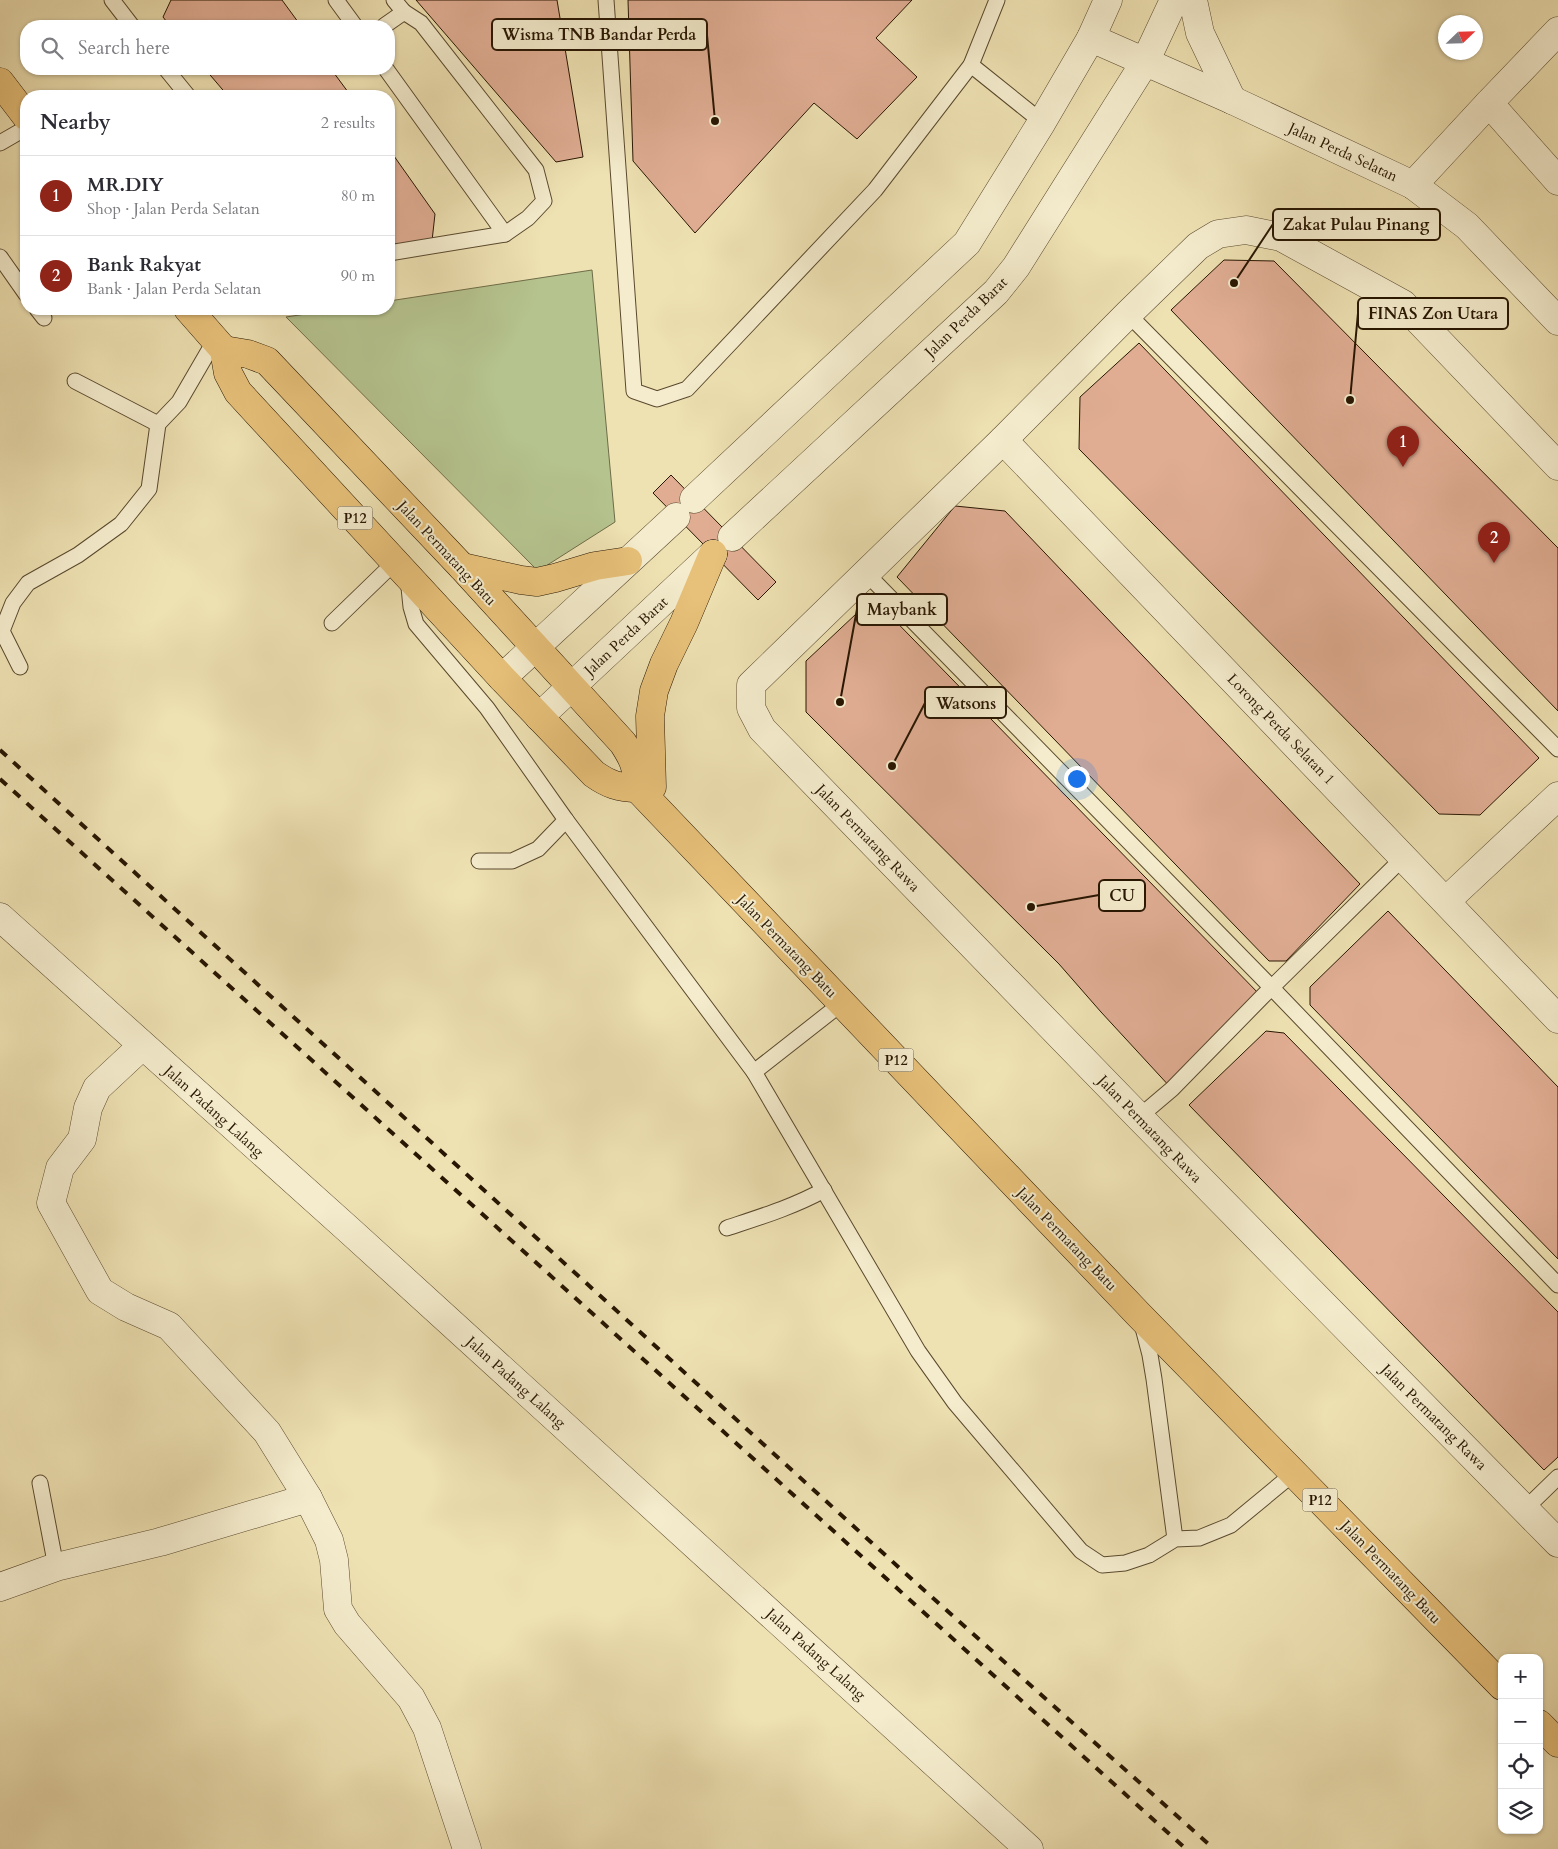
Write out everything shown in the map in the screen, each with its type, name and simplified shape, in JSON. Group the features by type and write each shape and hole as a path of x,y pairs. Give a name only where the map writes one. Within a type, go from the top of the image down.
{"main road":[{"path":"0,82 20,108"},
{"path":"193,315 220,345"},
{"name":"Jalan Permatang Batu","path":"220,345 267,361 462,568 623,743 632,756 645,797 1139,1315 1498,1682"},
{"name":"P12","path":"220,345 228,373 238,392 502,678 594,774 608,784 645,797"},
{"path":"645,797 650,746 650,716 654,691 723,546"},
{"path":"462,568 537,582 595,566 628,561"},
{"path":"1543,1728 1558,1743"}],"street":[{"path":"502,678 967,243 1042,122 1091,38 1108,0"},
{"name":"Jalan Perda Barat","path":"539,717 996,292 1016,267 1145,62 1174,0"},
{"path":"1193,0 1200,33 1232,100"},
{"path":"1413,185 1558,31"},
{"name":"Jalan Perda Selatan","path":"1091,38 1232,100 1413,185 1467,226 1558,321"},
{"path":"1489,103 1558,180"},
{"path":"866,573 1198,246 1218,234 1246,230 1282,237 1403,304 1558,466"},
{"name":"Lorong Perda Selatan 1","path":"1003,440 1558,1018"},
{"name":"Jalan Permatang Rawa","path":"866,573 751,685 751,708 762,729 1139,1117 1558,1543"},
{"path":"1446,901 1558,796"},
{"name":"Jalan Padang Lalang","path":"0,918 356,1237 1028,1849"},
{"path":"142,1046 97,1088 88,1108 82,1139 60,1168 52,1203 100,1292 126,1308 170,1326 267,1432 308,1498 328,1540 334,1560 338,1609 347,1624 411,1698 427,1728 467,1849"},
{"path":"0,1587 56,1567 160,1542 308,1498"}],"lane":[{"path":"112,0 127,20"},
{"path":"336,0 351,20"},
{"path":"394,0 404,12 421,23 536,170 544,201 528,218 505,234 395,252"},
{"path":"606,0 634,391 657,399 687,390 875,190 971,65 997,0"},
{"path":"393,20 404,12"},
{"path":"971,65 1042,122"},
{"path":"171,75 183,90"},
{"path":"390,75 505,234"},
{"path":"0,143 20,131"},
{"path":"0,257 20,285"},
{"path":"1128,314 1558,750"},
{"path":"20,667 2,631 13,603 28,583 78,555 121,524 149,489 158,424 179,402 220,345"},
{"path":"75,381 158,424"},
{"path":"332,623 401,568 416,624 487,708 566,820 754,1072 918,1351 954,1403 1082,1551 1102,1565 1125,1562 1149,1555 1175,1540 1199,1538 1231,1526 1294,1473"},
{"path":"866,573 1272,988 1558,1285"},
{"path":"479,861 512,861 538,849 566,820"},
{"path":"1139,1117 1172,1089 1404,857"},
{"path":"754,1072 842,1003"},
{"path":"727,1228 771,1214 824,1190"},
{"path":"1139,1315 1150,1355 1175,1540"},
{"path":"1525,1510 1558,1477"},
{"path":"40,1483 56,1567"}],"green space":[{"path":"592,270 615,522 538,571 286,317 299,315 395,315 395,300"}],"building":[{"path":"171,0 282,0 297,20 165,20 163,17"},
{"path":"416,0 557,0 583,157 556,162"},
{"path":"628,0 912,0 876,38 917,77 857,139 814,103 695,233 633,161"},
{"path":"210,75 335,75 347,90 223,90"},
{"path":"395,157 435,214 432,241 395,244"},
{"path":"1224,260 1274,261 1558,548 1558,711 1171,310"},
{"path":"1139,343 1539,758 1480,815 1439,814 1079,449 1080,397"},
{"path":"671,475 776,582 758,600 653,493"},
{"path":"955,506 1005,511 1360,884 1286,961 1269,961 897,577"},
{"path":"873,598 1262,997 1172,1089 1059,964 806,712 806,661"},
{"path":"1388,911 1558,1087 1558,1259 1310,1005 1310,987"},
{"path":"1266,1031 1284,1033 1558,1312 1558,1457 1544,1470 1189,1105"}],"railway":[{"path":"0,750 916,1583 1214,1849"},
{"path":"0,779 1186,1849"}],"place":[{"name":"Wisma TNB Bandar Perda","path":"715,121"},
{"name":"Zakat Pulau Pinang","path":"1234,283"},
{"name":"FINAS Zon Utara","path":"1350,400"},
{"name":"MR.DIY","path":"1403,467"},
{"name":"Bank Rakyat","path":"1494,563"},
{"name":"Maybank","path":"840,702"},
{"name":"Watsons","path":"892,766"},
{"name":"CU","path":"1031,907"}]}
